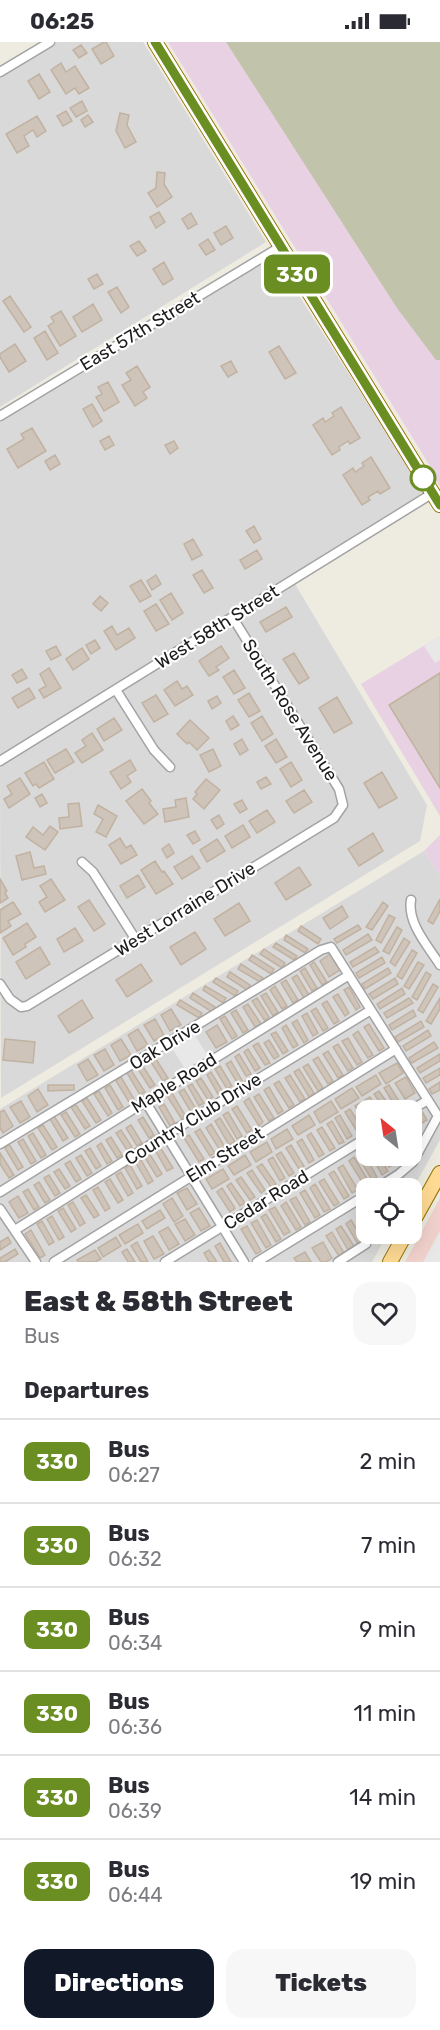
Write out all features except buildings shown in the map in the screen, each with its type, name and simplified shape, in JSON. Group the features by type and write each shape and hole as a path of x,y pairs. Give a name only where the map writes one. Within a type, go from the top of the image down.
{"main road":[{"path":"154,42 436,499"},
{"path":"422,1205 440,1173"},
{"path":"390,1262 400,1244"}],"street":[{"path":"0,72 50,42"},
{"name":"East 57th Street","path":"0,416 280,247"},
{"name":"West 58th Street","path":"0,760 233,618 436,499"},
{"name":"South Rose Avenue","path":"233,618 339,789 344,805"},
{"path":"116,690 154,750 170,767"},
{"name":"West Lorraine Drive","path":"0,984 10,999 21,1007 33,1002 334,818 344,805"},
{"path":"82,861 93,873 135,940"},
{"path":"411,900 410,908 414,923 440,965"},
{"name":"Oak Drive","path":"0,1144 312,956 331,947 349,975"},
{"path":"349,975 438,1116 416,1157 404,1171 393,1178"},
{"name":"Maple Road","path":"0,1192 349,975"},
{"name":"Country Club Drive","path":"15,1230 371,1010"},
{"name":"Elm Street","path":"54,1262 396,1049"},
{"path":"422,1104 428,1100"},
{"path":"145,1101 244,1262"},
{"name":"Cedar Road","path":"165,1262 356,1144"},
{"path":"257,1262 356,1201"},
{"path":"0,1209 36,1262"},
{"path":"338,1262 366,1244"}],"shaded area":[{"path":"57,42 143,42 266,242 0,407 0,77"},
{"path":"168,42 440,42 440,487 430,466"},
{"path":"226,42 440,42 440,360 436,360 397,308"},
{"path":"273,255 424,492 0,755 0,422"},
{"path":"295,584 427,805 420,841 1,1098 0,766"},
{"path":"440,636 440,816 361,684"},
{"path":"440,636 440,660 435,663 424,646"},
{"path":"440,835 440,877 424,851"},
{"path":"424,851 440,877 440,1140 419,1178 356,1178 356,1244 382,1244 372,1262 0,1262 0,1109"},
{"path":"194,1034 208,1056 185,1069 172,1048"},
{"path":"440,1198 440,1262 405,1262 415,1244 422,1244 422,1231"},
{"path":"440,1231 440,1262 423,1262"}],"bus line":[{"name":"330","path":"155,42 440,505"}]}
